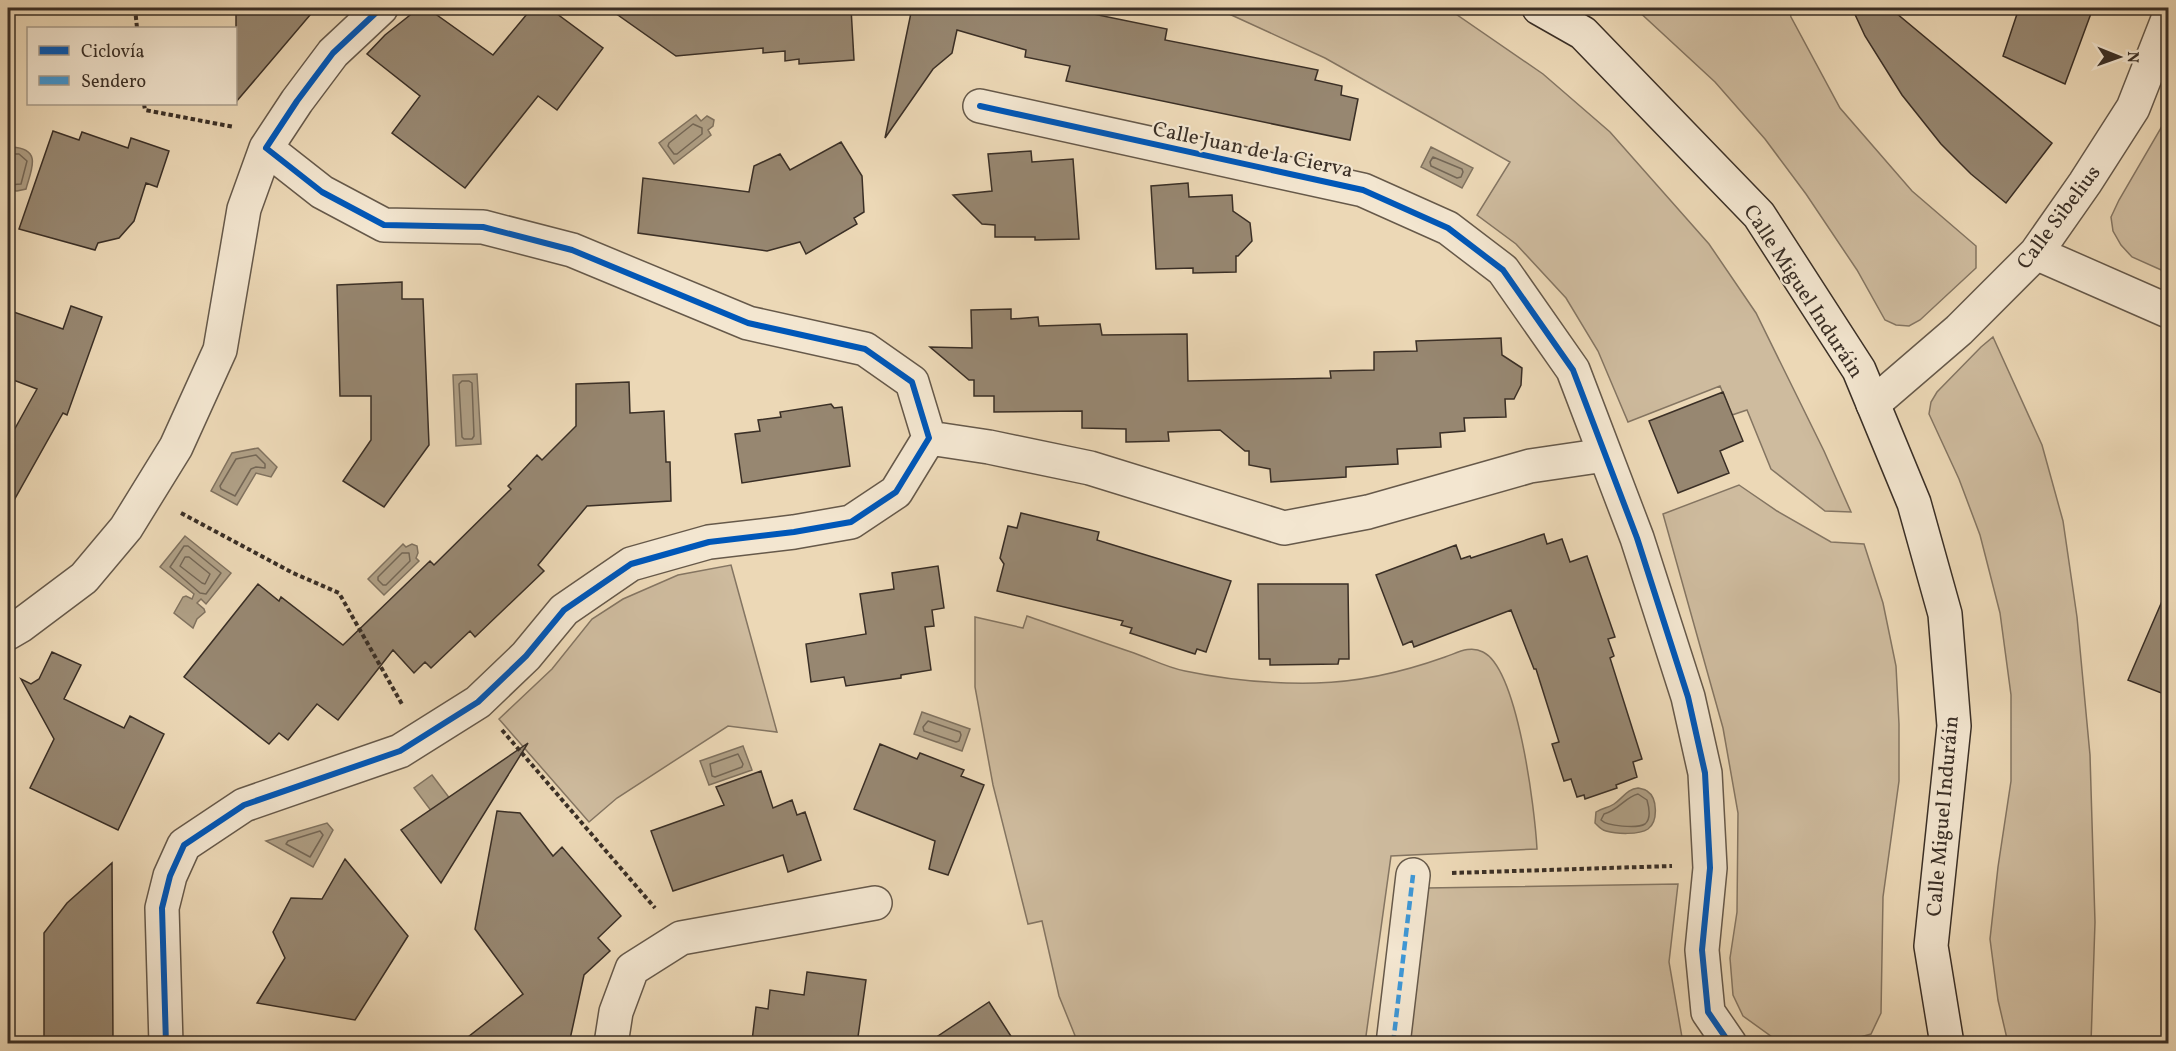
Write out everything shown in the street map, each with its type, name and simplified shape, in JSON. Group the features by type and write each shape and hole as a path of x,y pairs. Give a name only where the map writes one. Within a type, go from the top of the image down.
{"street":[{"path":"8,633 84,578 126,528 176,447 220,350 244,209 266,148 333,53 381,8"},
{"name":"Calle Miguel Induráin","path":"1539,8 1583,33 1759,214 1859,370 1914,503 1945,614 1954,726 1931,946 1947,1044"},
{"name":"Calle Sibelius","path":"1873,404 1959,330 2036,253 2085,183 2133,108 2169,20"},
{"name":"Calle Juan de la Cierva","path":"980,106 1363,190 1448,228 1503,270 1573,370 1637,538 1688,696 1705,773 1710,868 1702,950 1708,1012 1730,1044"},
{"path":"166,1044 162,908 170,876 184,845 244,805 400,751 422,738 478,702 526,656 564,610 631,564 709,542 794,532 851,522 896,492 928,438 912,382 865,349 748,323 572,250 483,227 384,225 322,192 266,148"},
{"path":"2036,253 2169,311"},
{"path":"928,438 989,447 1090,468 1284,528 1368,512 1530,466 1605,455"},
{"path":"1393,1044 1413,875"},
{"path":"612,1044 616,1012 632,969 681,938 875,903"}],"path":[{"path":"135,8 137,27"},
{"path":"144,105 145,111 247,130 266,148"},
{"path":"176,510 293,573 339,593 403,705"},
{"path":"495,723 662,916"},
{"path":"1413,875 1679,866"}],"shaded area":[{"path":"1216,8 1447,8 1543,74 1610,132 1709,244 1756,313 1824,451 1851,512 1825,511 1771,469 1747,410 1732,415 1720,386 1628,422 1598,351 1566,298 1516,244 1477,215 1510,162 1325,58"},
{"path":"1635,8 1789,8 1791,17 1840,108 1912,191 1976,246 1976,268 1920,320 1909,326 1896,325 1885,320 1857,270 1806,194 1765,139 1715,82"},
{"path":"2168,111 2168,273 2132,257 2121,245 2113,231 2111,217 2161,128"},
{"path":"1993,337 2042,445 2063,521 2077,617 2090,755 2095,922 2091,1043 2008,1043 1998,1000 1990,939 2011,781 2011,695 2000,613 1980,535 1959,479 1929,414 1931,402 1937,392"},
{"path":"1739,485 1777,511 1831,542 1864,544 1883,603 1896,666 1899,781 1883,897 1881,1013 1871,1034 1839,1043 1787,1043 1775,1039 1743,1016 1733,995 1730,958 1737,912 1738,813 1723,728 1663,514"},
{"path":"731,565 777,732 728,726 617,798 589,822 499,719 552,669 592,619 623,599 678,575"},
{"path":"1027,616 1172,668 1250,681 1300,683 1349,681 1398,672 1464,650 1473,649 1483,652 1495,664 1506,685 1515,712 1533,805 1537,849 1391,856 1365,1043 1078,1043 1059,996 1042,921 1028,924 993,785 975,687 975,617 1023,628"},
{"path":"1678,884 1669,962 1683,1043 1405,1044 1426,888"}],"water":[{"path":"696,115 701,121 707,116 714,120 713,126 708,130 711,135 674,164 659,143"},
{"path":"1431,147 1473,168 1462,188 1421,167"},
{"path":"8,148 28,152 32,162 26,189 17,191 8,190"},
{"path":"477,374 481,444 456,446 453,375"},
{"path":"258,448 277,467 271,477 256,473 237,505 211,491 232,453"},
{"path":"185,536 231,573 206,604 201,599 197,603 205,612 197,619 193,628 174,613 183,597 192,599 194,594 160,567"},
{"path":"403,544 406,547 412,544 417,546 416,558 419,561 384,595 368,579"},
{"path":"922,712 970,729 962,751 914,734"},
{"path":"743,746 752,770 709,785 700,761"},
{"path":"432,775 457,808 438,820 414,788"},
{"path":"1638,788 1651,794 1655,804 1654,821 1648,829 1633,833 1616,833 1603,830 1595,823 1596,812 1612,805 1628,792"},
{"path":"327,823 333,830 313,867 266,841"}],"building":[{"path":"236,8 316,8 237,101"},
{"path":"419,8 427,8 493,55 532,8 549,8 603,48 557,110 538,96 465,188 392,133 420,96 367,54 385,35"},
{"path":"608,8 851,8 854,60 799,64 799,59 785,61 785,51 763,53 763,48 676,56"},
{"path":"912,8 1064,8 1167,29 1165,40 1318,70 1315,80 1342,86 1341,95 1358,99 1350,140 1066,81 1070,66 1025,57 1026,50 957,30 952,53 933,69 885,138"},
{"path":"1852,8 1890,8 2052,143 2006,203 1971,174 1941,144 1902,95 1865,36"},
{"path":"2019,8 2093,8 2065,84 2003,56"},
{"path":"53,131 79,140 82,132 128,148 131,138 169,151 157,187 146,183 134,221 119,238 98,243 95,250 19,229"},
{"path":"841,142 862,176 864,212 854,218 857,224 806,254 800,242 767,251 638,233 643,178 749,192 754,166 780,154 790,170"},
{"path":"1031,151 1032,162 1073,159 1079,239 1035,240 1035,237 995,237 995,225 982,224 953,195 992,191 988,154"},
{"path":"1188,183 1189,197 1232,195 1233,211 1250,223 1252,241 1236,256 1236,272 1193,273 1193,268 1156,269 1151,186"},
{"path":"402,282 402,299 423,299 429,445 384,507 343,481 371,440 371,396 340,396 337,285"},
{"path":"71,306 102,317 67,415 63,413 8,511 8,441 37,389 8,378 8,310 63,329"},
{"path":"1011,309 1011,319 1038,317 1039,326 1100,324 1102,335 1187,334 1188,381 1331,378 1330,371 1374,370 1374,352 1417,351 1416,341 1501,338 1502,355 1522,368 1521,385 1514,399 1505,399 1506,417 1464,418 1465,431 1440,433 1441,447 1397,449 1398,464 1346,467 1346,477 1271,482 1270,469 1249,465 1249,451 1245,451 1220,430 1168,432 1169,441 1126,442 1126,429 1082,428 1082,411 994,412 994,396 974,396 974,380 969,380 930,347 972,348 971,310"},
{"path":"629,382 630,413 664,411 666,462 670,462 671,501 587,506 538,565 544,571 475,637 470,631 431,668 425,662 414,673 393,650 338,720 317,704 288,740 279,733 269,744 184,677 258,584 279,601 281,597 343,645 430,561 434,565 511,489 508,486 537,455 542,460 576,426 576,384"},
{"path":"1723,392 1743,441 1720,451 1729,473 1678,493 1649,421"},
{"path":"831,404 834,408 842,407 850,466 742,483 735,434 760,431 758,420 781,417 780,412"},
{"path":"1021,513 1099,532 1097,540 1231,581 1206,652 1197,649 1195,654 1130,633 1132,628 1121,625 1123,621 997,591 1004,564 1000,558 1008,526 1017,528"},
{"path":"1544,534 1547,544 1562,539 1570,562 1587,556 1615,637 1608,639 1614,656 1610,658 1642,759 1633,762 1637,777 1616,785 1617,788 1585,799 1584,795 1577,797 1571,779 1564,781 1552,744 1559,742 1536,669 1534,669 1511,610 1414,647 1412,641 1403,645 1376,575 1456,545 1461,559 1470,556 1471,558"},
{"path":"938,566 944,608 932,610 934,626 925,627 931,670 901,675 901,678 846,686 844,677 811,682 806,644 866,634 860,594 894,589 892,573"},
{"path":"1258,584 1348,584 1349,659 1339,659 1338,664 1270,665 1270,659 1259,659"},
{"path":"2169,585 2169,696 2128,680"},
{"path":"52,652 81,665 64,699 124,728 130,716 164,734 118,830 30,788 54,739 21,679 31,684 39,679"},
{"path":"528,743 441,883 401,830"},
{"path":"880,744 917,759 920,753 964,770 961,776 984,785 948,875 929,869 935,841 854,809"},
{"path":"761,771 773,808 792,800 797,815 805,812 821,860 788,872 783,855 673,891 651,831 724,805 716,787"},
{"path":"497,811 520,813 553,856 562,847 621,916 598,938 610,951 584,975 569,1044 459,1044 523,994 475,929"},
{"path":"345,859 408,936 355,1020 257,1003 285,958 273,932 291,898 322,899"},
{"path":"112,863 113,1044 44,1044 44,933 67,903"},
{"path":"807,972 866,980 857,1044 769,1044 752,1041 756,1007 768,1009 770,990 804,995"},
{"path":"989,1002 1016,1044 926,1044"}],"marked path":[{"path":"1393,1044 1413,875"}],"cycle path":[{"path":"166,1044 162,908 170,876 184,845 244,805 400,751 478,702 526,656 564,610 631,564 709,542 794,532 851,522 896,492 929,438 912,382 865,349 748,323 572,250 483,227 384,225 322,192 266,148 333,53 381,8"},
{"path":"980,106 1363,190 1448,228 1503,270 1573,370 1637,538 1688,697 1705,773 1710,868 1702,950 1708,1012 1730,1044"}]}
